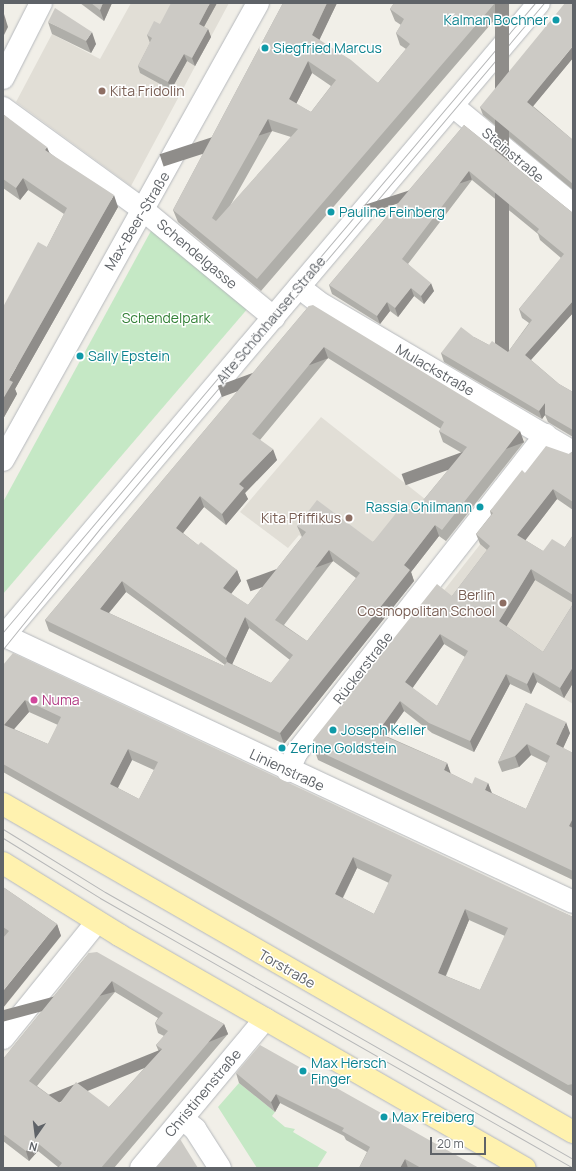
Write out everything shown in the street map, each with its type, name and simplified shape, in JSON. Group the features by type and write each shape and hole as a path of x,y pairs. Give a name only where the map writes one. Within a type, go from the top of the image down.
{"main road":[{"name":"Torstraße","path":"3,804 573,1132"},
{"path":"3,863 97,922 525,1168"}],"street":[{"name":"Max-Beer-Straße","path":"3,460 142,209 154,195 258,3"},
{"name":"Alte Schönhauser Straße","path":"3,636 274,318 539,3"},
{"path":"3,78 34,6"},
{"name":"Steinstraße","path":"453,106 573,205"},
{"name":"Schendelgasse","path":"3,108 142,209 274,318"},
{"name":"Mulackstraße","path":"299,287 318,302 573,452"},
{"name":"Rückerstraße","path":"288,771 297,752 546,435"},
{"name":"Linienstraße","path":"3,636 288,771 573,902"},
{"path":"3,1038 97,922"},
{"name":"Christinenstraße","path":"141,1168 265,1019"},
{"path":"182,1119 195,1129 220,1168"}],"shaded area":[{"name":"Kita Fridolin","path":"131,3 229,3 131,186 16,102 52,34 100,59"},
{"name":"Kita Pfiffikus","path":"321,417 458,525 446,541 439,536 408,575 414,581 394,606 299,535 288,548 240,512"},
{"name":"Berlin Cosmopolitan School","path":"551,506 521,546 573,577 573,704 427,612 493,528"}],"green space":[{"name":"Schendelpark","path":"152,229 249,307 3,594 3,502"},
{"path":"239,1083 275,1112 272,1116 285,1127 295,1129 293,1132 327,1152 317,1168 257,1168 218,1107"}],"building":[{"path":"91,3 103,3 100,10"},
{"path":"171,3 210,3 199,24 208,29 192,58 184,54 168,82 138,66 152,38 147,35 154,21 160,24"},
{"path":"283,3 327,3 312,35 351,60 378,83 410,44 396,33 404,19 390,9 394,3 495,3 257,279 173,210","holes":["308,61 336,80 311,112 289,99","268,119 298,129 216,221 212,218"]},
{"path":"565,3 573,3 573,46 527,102 573,140 573,184 480,107"},
{"path":"55,8 92,32 86,41 48,22"},
{"path":"3,114 47,147 45,150 114,195 9,380 13,382 3,399 3,307 38,242 47,247 67,208 23,178 16,188 3,179"},
{"path":"464,125 573,213 573,301 525,355 559,384 573,392 573,430 545,414 545,403 539,411 441,353 461,327 474,337 489,345 492,341 508,352 532,320 519,309 564,254 537,232 539,229 469,171 402,259 431,283 421,296 411,288 395,308 387,302 377,316 329,285"},
{"path":"313,305 520,431 442,530 435,525 404,565 410,570 280,733 45,620 309,306","holes":["324,347 444,422 439,431 467,447 416,509 405,502 373,542 317,500 297,526 306,532 248,605 223,588 237,570 201,542 198,545 176,528 200,496 222,514 244,488 239,484 273,449 252,434","329,550 360,573 307,641 275,620","122,581 226,658 245,617 293,655 271,683 227,662 224,666 100,609"]},
{"path":"546,446 569,454 573,451 573,502 553,489 517,535 543,551 552,539 565,547 573,535 573,595 531,569 499,621 543,652 573,604 573,667 560,688 533,672 527,684 506,674 470,741 429,723 400,701 377,733 447,763 444,770 472,784 475,777 488,783 485,790 526,809 550,756 527,744 515,756 498,762 526,703 566,722 556,744 573,753 573,818 569,826 573,828 573,871 314,749 313,740 437,584 452,596 490,546 476,534 493,513 490,511 522,470 525,473","holes":["440,634 468,651 437,706 405,682"]},
{"path":"13,653 573,917 573,1084 568,1085 3,764 3,665","holes":["25,700 61,717 48,744 4,725","128,749 158,762 139,799 110,784","353,857 392,875 374,914 335,894","465,909 508,928 480,990 438,973"]},
{"path":"3,887 57,924 3,991 3,938 9,931 3,927"},
{"path":"97,952 224,1024 101,1168 58,1168 62,1163 35,1141 26,1151 3,1134 3,1059 89,953","holes":["112,981 163,1013 155,1023 168,1031 156,1045 162,1049 109,1107 76,1082 60,1103 29,1081"]},
{"path":"260,1045 479,1168 421,1168 405,1159 400,1168 359,1168 370,1147 342,1131 344,1128 276,1094 271,1102 236,1073"},
{"path":"180,1139 198,1168 156,1168"}],"tram line":[{"path":"3,632 535,3"},
{"path":"3,649 102,526 544,3"},
{"path":"3,829 105,892 573,1159"},
{"path":"3,838 100,898 573,1168"}],"place":[{"name":"Kalman Bochner","path":"556,20"},
{"name":"Siegfried Marcus","path":"265,48"},
{"name":"Kita Fridolin","path":"102,91"},
{"name":"Pauline Feinberg","path":"331,212"},
{"name":"Sally Epstein","path":"80,356"},
{"name":"Rassia Chilmann","path":"480,507"},
{"name":"Kita Pfiffikus","path":"349,518"},
{"name":"Berlin Cosmopolitan School","path":"503,603"},
{"name":"Numa","path":"34,700"},
{"name":"Joseph Keller","path":"333,730"},
{"name":"Zerine Goldstein","path":"282,748"},
{"name":"Max Hersch Finger","path":"303,1071"},
{"name":"Max Freiberg","path":"384,1117"}]}
